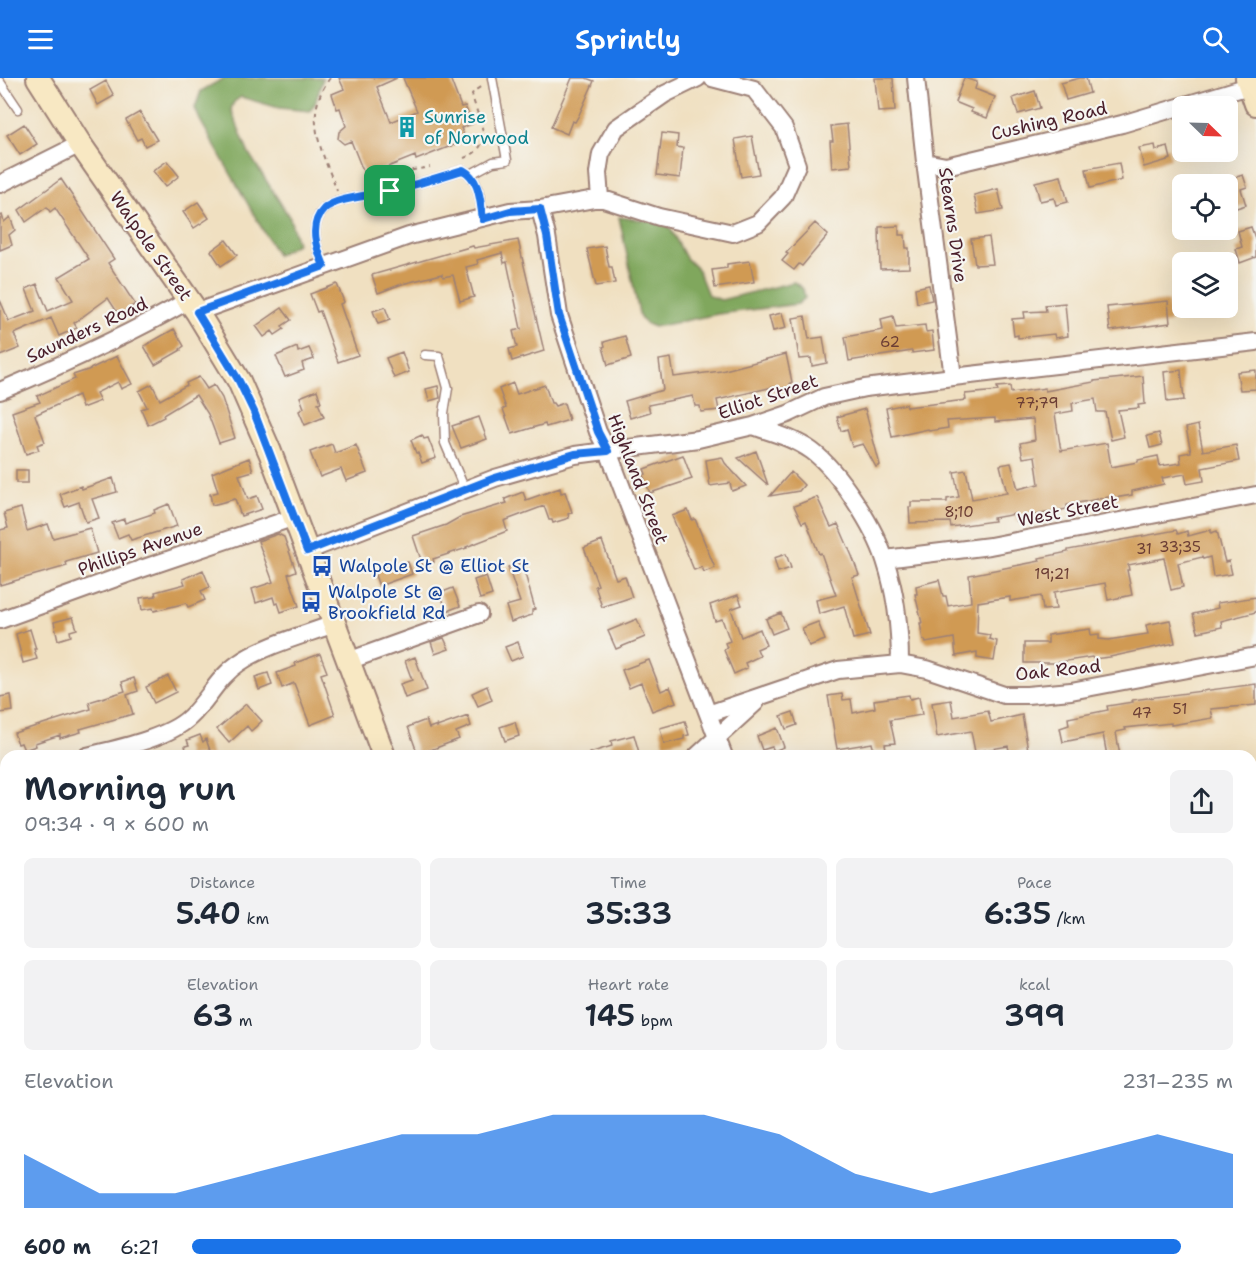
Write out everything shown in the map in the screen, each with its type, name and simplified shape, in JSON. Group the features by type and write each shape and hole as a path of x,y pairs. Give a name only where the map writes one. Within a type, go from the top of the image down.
{"main road":[{"name":"Walpole Street","path":"38,78 193,306 239,381 254,412 295,517 382,750"}],"street":[{"path":"600,198 598,173 601,154 616,128 665,94 698,78"},
{"name":"Saunders Road","path":"0,391 193,306 324,266 409,236 510,211 540,209 600,198 659,217 733,233 758,223 783,197 797,165 784,128 754,89 712,78"},
{"name":"Stearns Drive","path":"916,78 953,377"},
{"name":"Cushing Road","path":"925,162 946,165 957,163 1122,124 1251,89"},
{"path":"1,182 81,144"},
{"name":"Highland Street","path":"540,209 547,236 559,315 598,432 608,451 722,750"},
{"name":"Elliot Street","path":"307,551 495,478 575,454 698,439 753,426 788,414 824,397 865,388 1256,342"},
{"path":"753,426 792,439 812,451 851,495 885,559 900,635 900,664"},
{"name":"West Street","path":"885,559 990,546 1256,495"},
{"name":"Phillips Avenue","path":"0,620 295,517"},
{"path":"348,661 479,614"},
{"path":"113,750 130,746 171,730 188,720 218,682 252,654 333,624"},
{"name":"Oak Road","path":"708,714 838,670 900,664 927,669 1004,694 1027,695 1081,689 1256,656"},
{"name":"Oak Road","path":"703,750 746,709 764,696"}],"lane":[{"path":"471,174 492,162 507,160 492,78"},
{"path":"0,82 18,109"},
{"path":"324,266 316,246 315,234 318,218 324,209 339,201 390,191 463,170 476,180 483,219"},
{"path":"425,355 439,356 448,387 444,413 445,443 465,490"}],"path":[{"path":"330,78 318,103 315,119 316,135 338,194"}],"green space":[{"path":"224,78 323,78 315,104 310,111 279,108 241,97 234,102 231,109 248,152 290,218 297,244 277,255 195,108 201,91"},
{"path":"619,217 665,223 686,258 698,270 708,295 721,300 794,282 803,289 805,298 798,304 718,314 654,327 647,324 640,318"}],"building":[{"name":"Sunrise of Norwood","path":"339,78 397,78 377,87 391,122 417,111 403,78 450,78 461,107 465,106 472,124 461,128 466,140 416,160 415,156 365,176 351,141 344,144 338,139 339,132 346,126 332,94 344,89"},
{"path":"572,78 586,78 594,81 579,115 575,122 572,121 567,134 551,127"},
{"path":"875,78 893,78 895,111 878,112"},
{"path":"964,78 977,82 975,89 995,97 987,118 955,102"},
{"path":"1086,78 1090,93 1066,100 1061,83"},
{"path":"106,81 114,96 98,105 90,90"},
{"path":"1035,91 1040,108 1018,114 1013,98"},
{"path":"140,112 157,140 145,146 141,138 137,140 126,120"},
{"path":"24,124 37,144 20,155 7,135"},
{"path":"847,124 851,166 832,168 831,126"},
{"path":"662,133 678,135 677,147 683,148 680,178 657,175"},
{"path":"752,136 759,174 741,177 735,139"},
{"path":"1155,145 1156,150 1168,147 1171,159 1144,167 1139,148"},
{"path":"167,161 179,176 165,187 153,171"},
{"path":"1119,163 1122,180 1090,188 1086,169"},
{"path":"1243,175 1247,187 1241,189 1246,205 1238,208 1238,177"},
{"path":"1061,176 1068,202 1056,205 1054,198 1040,201 1035,182"},
{"path":"61,179 114,259 108,263 135,304 119,315 108,298 74,323 77,328 59,336 51,318 14,334 20,348 0,356 0,300 9,321 35,311 26,289 37,284 48,311 73,300 59,277 89,259 55,208 50,212 47,207 26,222 19,210"},
{"path":"998,189 1003,210 978,214 974,195"},
{"path":"198,202 209,218 194,228 183,212"},
{"path":"2,215 4,222 10,217 15,230 9,235 12,245 0,250 0,216"},
{"path":"815,223 828,235 802,266 799,264 794,270 782,261 788,254 786,253"},
{"path":"899,226 899,235 905,235 906,248 909,248 909,268 880,269 879,227"},
{"path":"1251,227 1256,241 1256,257 1240,263 1236,249 1242,247 1238,231"},
{"path":"989,237 993,264 975,265 971,239"},
{"path":"226,240 237,255 221,266 211,251"},
{"path":"518,240 544,351 512,361 509,349 517,347 513,331 521,329 507,262 504,263 502,253 477,260 478,264 466,267 474,297 460,301 453,275 443,277 442,274 378,293 372,275 473,246 474,248"},
{"path":"605,246 615,283 596,286 587,249"},
{"path":"750,261 754,282 715,288 712,270 727,268 727,264"},
{"path":"337,284 344,302 340,304 358,355 338,362 320,311 317,312 310,294"},
{"path":"929,285 932,300 917,303 915,288"},
{"path":"1168,301 1170,323 1110,331 1107,307"},
{"path":"1065,303 1068,336 1055,338 1054,334 1018,338 1018,335 1014,336 1012,319 1025,318 1024,312 1046,311 1045,305"},
{"path":"385,307 390,320 378,324 373,311"},
{"path":"282,308 291,320 275,335 272,331 264,337 256,326"},
{"path":"782,313 786,328 773,331 769,316"},
{"path":"805,316 809,339 823,337 827,363 812,366 811,358 799,359 793,318"},
{"path":"893,316 896,328 925,325 926,332 932,331 934,350 912,353 912,351 849,361 845,337 883,330 881,319"},
{"path":"174,329 184,346 155,365 144,346"},
{"path":"625,336 631,358 608,365 603,347 604,342"},
{"path":"297,347 298,352 309,348 314,359 302,363 304,370 285,377 276,356"},
{"path":"402,352 409,372 394,378 386,358"},
{"path":"786,354 791,387 773,390 773,387 717,400 719,410 701,412 700,406 695,406 693,396 648,405 650,412 630,418 625,401 663,390 659,360 671,358 674,377 721,371"},
{"path":"117,356 132,384 121,389 118,382 96,393 100,401 82,408 78,395 35,415 45,442 37,445 39,450 26,454 12,412 40,402 37,396 75,379 73,375"},
{"path":"1181,370 1184,400 1167,402 1164,372"},
{"path":"1256,370 1256,389 1240,390 1237,372"},
{"path":"1143,376 1145,404 1138,405 1139,408 1118,410 1124,437 1111,440 1105,412 1097,412 1095,399 1072,403 1073,411 1055,414 1061,451 1107,443 1111,467 1158,456 1160,466 1181,463 1180,454 1191,452 1186,428 1198,425 1203,451 1236,445 1239,461 1202,468 1204,481 1187,484 1185,474 1162,478 1164,484 1132,491 1132,495 1067,505 1067,509 1017,521 1015,514 993,518 994,521 951,527 950,522 910,523 911,502 947,502 947,499 959,497 954,472 966,470 972,499 1007,493 1000,465 1011,463 1018,489 1039,484 1035,456 1023,458 1020,443 1035,440 1033,419 995,422 995,418 947,421 948,428 929,431 928,429 892,437 886,408 906,404 907,407 966,400 965,394 998,391 997,387 1010,386 1011,393 1045,388 1045,391 1094,381"},
{"path":"199,377 207,389 214,385 222,398 235,438 219,443 208,414 196,395 148,425 141,409 147,407 139,391 152,384 160,400"},
{"path":"513,383 517,394 545,385 551,403 555,406 564,403 569,420 546,427 545,424 512,434 499,389"},
{"path":"438,386 440,398 429,401 426,389"},
{"path":"317,390 321,402 318,403 324,417 305,425 299,411 304,408 300,397"},
{"path":"865,409 880,465 876,467 863,444 852,447 847,429 841,431 837,417"},
{"path":"479,417 487,439 461,448 452,426"},
{"path":"1159,433 1162,445 1150,448 1147,436"},
{"path":"422,435 424,439 428,438 436,458 422,463 411,440"},
{"path":"332,444 335,453 356,445 367,473 346,481 341,469 320,477 310,452"},
{"path":"756,451 768,485 738,458"},
{"path":"683,455 692,479 650,493 643,475 646,474 644,469"},
{"path":"722,457 746,486 732,491 730,483 710,486 706,460"},
{"path":"249,458 253,471 239,475 248,499 257,496 262,509 241,516 235,499 212,505 210,494 218,492 212,473"},
{"path":"16,470 28,470 28,483 16,483"},
{"path":"791,472 804,485 799,491 770,496"},
{"path":"113,478 117,492 92,499 99,518 86,522 79,502 65,507 60,494"},
{"path":"560,488 561,493 565,492 572,512 568,514 569,518 553,523 549,520 544,506 504,521 507,531 433,559 434,562 423,566 413,536 446,525 460,517 507,503 505,499 523,492 526,500"},
{"path":"817,497 831,527 838,524 852,556 859,575 852,577 870,635 853,639 844,606 819,614 816,600 836,595 821,553 819,554 806,521 802,523 794,506"},
{"path":"169,504 177,526 131,540 128,534 118,538 112,523 124,519 125,523 155,513 154,510"},
{"path":"21,508 27,531 48,524 53,538 90,528 97,553 66,562 67,566 0,585 0,530 8,528 4,513"},
{"path":"688,510 692,520 695,519 715,568 704,572 702,567 694,570 672,516"},
{"path":"1176,530 1178,534 1187,531 1188,536 1211,530 1211,533 1217,531 1225,562 1229,561 1232,574 1213,577 1210,557 1178,563 1183,587 1171,590 1164,558 1128,565 1132,595 1108,600 1105,583 1054,592 1056,609 1043,610 1041,596 1010,601 1010,597 978,602 977,633 990,635 989,639 997,641 994,661 977,658 977,652 956,656 954,638 926,643 923,640 920,623 922,623 915,594 917,594 916,586 939,580 948,606 971,602 969,575 1040,561 1039,558 1068,552 1068,550"},
{"path":"278,534 284,537 296,571 288,574 299,606 281,612 273,597 256,603 252,589 273,582 258,541"},
{"path":"602,541 616,579 625,576 632,597 602,607 595,586 598,585 584,548"},
{"path":"786,554 791,568 778,572 774,558"},
{"path":"394,562 395,566 408,562 412,574 379,586 373,570"},
{"path":"522,563 535,609 532,610 532,615 511,622 506,606 520,602 508,567"},
{"path":"203,570 210,587 201,591 205,600 188,607 186,603 154,611 153,608 142,610 140,598 156,596 155,592 185,584 183,579"},
{"path":"486,576 492,595 480,599 474,580"},
{"path":"453,588 460,606 447,611 440,593"},
{"path":"738,595 742,605 731,609 741,637 760,629 766,645 757,649 760,656 745,663 747,668 734,674 724,650 727,648 725,643 730,641 722,619 715,621 710,605"},
{"path":"1256,597 1256,612 1221,621 1222,627 1198,632 1193,614 1218,608 1217,603"},
{"path":"781,613 787,628 772,634 766,619"},
{"path":"73,617 77,629 70,631 71,636 58,640 54,622"},
{"path":"637,619 645,637 616,649 608,631"},
{"path":"1170,620 1175,643 1110,657 1093,659 1092,657 1054,663 1024,663 1024,643 1048,643 1048,635 1090,629 1091,635 1099,634 1099,639 1108,640 1148,634 1146,625"},
{"path":"818,622 825,640 809,646 802,628"},
{"path":"30,629 37,659 23,663 16,634"},
{"path":"444,638 449,649 435,654 431,642"},
{"path":"518,642 523,656 511,661 505,647"},
{"path":"320,654 327,672 321,674 335,715 310,725 294,683 282,688 277,673 296,666 295,663"},
{"path":"415,657 427,690 405,698 400,684 412,680 405,661"},
{"path":"649,660 661,691 670,687 676,702 652,711 641,683 629,688 622,670"},
{"path":"268,673 272,685 259,690 255,677"},
{"path":"168,676 176,692 154,703 146,687"},
{"path":"134,678 138,691 127,695 133,714 80,729 81,732 60,738 60,735 35,743 36,746 24,750 21,743 18,744 14,733 91,709 89,702 125,691 122,682"},
{"path":"1256,684 1256,705 1211,709 1213,718 1171,725 1171,723 1125,728 1126,730 1116,732 1119,750 1106,750 1103,734 1063,742 1060,728 1069,725 1068,718 1108,710 1107,706 1133,702 1132,700"},
{"path":"487,686 492,700 478,706 472,693"},
{"path":"842,694 843,700 851,699 853,713 875,708 874,700 909,695 910,699 919,697 922,715 890,720 895,743 885,744 886,749 874,750 872,743 837,749 828,696"},
{"path":"11,695 13,711 0,713 0,697"},
{"path":"951,700 954,717 988,711 991,722 1022,715 1028,750 1009,750 1008,746 975,750 971,731 937,737 932,703"},
{"path":"246,704 262,721 251,731 247,726 229,743 217,729"},
{"path":"793,712 797,725 786,729 781,716"},
{"path":"468,716 471,726 456,732 459,739 431,750 416,750 408,727 426,720 429,728 437,725 437,727"},
{"path":"685,721 689,735 684,736 684,739 664,744 660,728"},
{"path":"515,722 519,736 505,741 500,727"},
{"path":"777,728 784,747 776,750 772,747 762,750 757,736"},
{"path":"200,735 203,742 206,739 210,750 186,750 185,746 189,745 187,740"},
{"path":"634,735 638,750 599,750 612,746 611,741"}],"place":[{"name":"Sunrise of Norwood","path":"407,127"},
{"name":"Walpole St @ Elliot St","path":"322,566"},
{"name":"Walpole St @ Brookfield Rd","path":"311,602"}],"route":[{"path":"463,170 476,180 483,219 510,211 540,209 547,236 559,315 598,432 608,451 575,454 495,478 307,551 254,412 239,381 197,312 324,266 316,246 315,234 318,218 324,209 339,201 390,191 463,170"}]}
